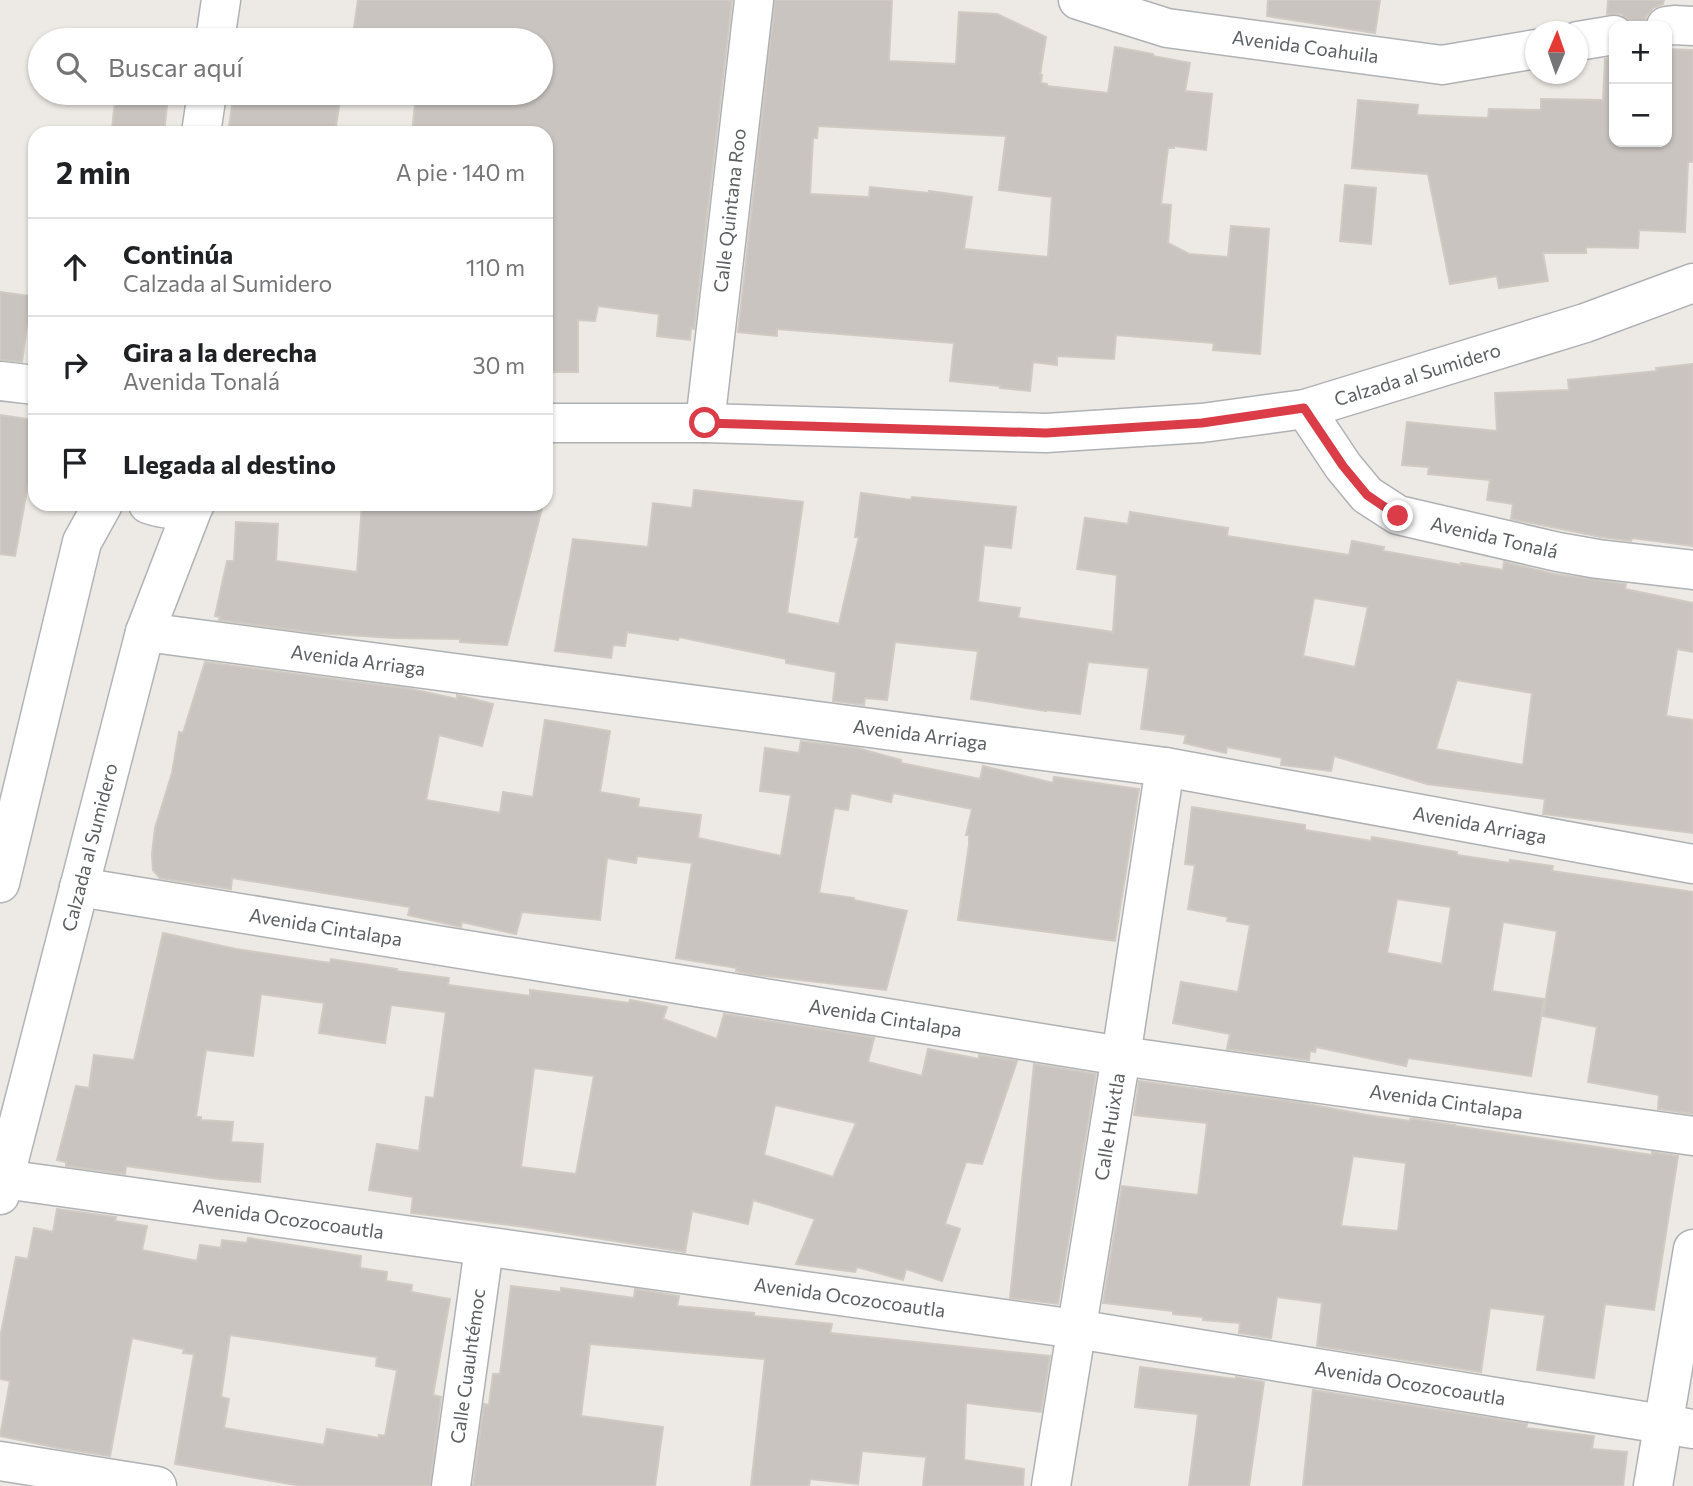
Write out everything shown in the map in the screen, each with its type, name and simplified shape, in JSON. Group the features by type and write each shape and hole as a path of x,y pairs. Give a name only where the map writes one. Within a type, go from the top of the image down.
{"street":[{"path":"217,28 221,0"},
{"name":"Calle Quintana Roo","path":"705,423 754,0"},
{"name":"Avenida Coahuila","path":"1078,0 1167,28 1442,65 1525,51"},
{"path":"1672,25 1693,26"},
{"path":"1588,39 1609,36"},
{"path":"202,126 205,105"},
{"name":"Calzada al Sumidero","path":"553,423 705,423 1046,433 1202,423 1304,408 1585,323 1693,283"},
{"path":"0,381 28,384"},
{"name":"Avenida Tonalá","path":"1304,408 1343,466 1367,495 1398,516 1558,552 1693,570"},
{"path":"0,883 82,542 99,511"},
{"name":"Calzada al Sumidero","path":"2,1187 145,632 191,511"},
{"name":"Avenida Arriaga","path":"145,632 1165,767 1693,864"},
{"name":"Calle Huixtla","path":"1051,1486 1165,767"},
{"name":"Avenida Cintalapa","path":"79,887 1121,1056 1693,1136"},
{"name":"Avenida Ocozocoautla","path":"2,1187 484,1248 1076,1329 1679,1427"},
{"name":"Calle Cuauhtémoc","path":"451,1486 484,1248"},
{"path":"1653,1486 1679,1427 1693,1249"},
{"path":"0,1461 157,1486"}],"building":[{"path":"358,0 732,0 694,329 691,328 690,340 657,336 659,314 598,306 595,321 578,320 578,372 553,372 553,126 413,126 415,105 553,105 553,28 354,28"},
{"path":"775,0 892,0 889,61 956,64 959,12 997,14 1046,37 1040,75 1041,83 1047,86 1108,93 1115,47 1190,63 1185,91 1212,94 1206,150 1174,146 1168,148 1161,204 1171,205 1168,243 1189,254 1228,257 1231,226 1269,229 1260,354 1213,350 1214,343 1116,335 1114,359 1057,356 1057,365 1033,362 1030,391 950,381 954,343 777,329 777,336 738,332","holes":["818,126 1006,136 999,190 1052,197 1048,257 964,249 972,197 870,187 869,197 810,194 813,138 817,138"]},
{"path":"1268,0 1380,0 1375,33 1267,16"},
{"path":"1608,0 1664,0 1663,4 1653,8 1646,21 1630,21 1621,14 1607,14"},
{"path":"1672,49 1693,50 1693,162 1688,162 1685,232 1639,230 1638,248 1586,247 1586,253 1543,253 1548,281 1499,288 1497,276 1450,284 1428,174 1352,168 1358,100 1418,105 1417,115 1488,118 1489,109 1541,110 1541,99 1603,100 1605,59 1609,58 1609,147 1672,147"},
{"path":"115,105 167,105 165,126 112,126"},
{"path":"232,105 339,105 336,126 229,126"},
{"path":"1345,185 1376,188 1371,244 1340,241"},
{"path":"0,292 28,296 22,362 0,360"},
{"path":"1693,364 1693,546 1601,537 1511,519 1513,504 1487,500 1490,480 1428,474 1429,467 1402,465 1407,422 1497,431 1495,393 1569,390 1568,380 1657,371 1656,368"},
{"path":"0,415 28,419 28,485 15,556 0,554"},
{"path":"694,490 803,502 787,613 839,624 859,537 855,537 861,493 911,500 912,497 1016,507 1011,548 984,545 978,602 1020,608 1018,618 1113,632 1117,575 1077,569 1085,518 1128,524 1130,512 1228,528 1227,536 1349,555 1352,541 1384,547 1383,551 1461,565 1503,570 1504,562 1554,574 1626,584 1625,589 1693,603 1693,652 1677,649 1666,716 1693,720 1693,833 1543,814 1545,799 1427,784 1334,756 1331,771 1281,765 1282,758 1227,747 1226,753 1184,743 1186,735 1141,729 1149,668 1088,662 1080,714 971,699 978,651 895,642 887,700 865,698 864,705 833,701 836,672 679,637 678,640 627,632 625,646 613,645 611,658 555,651 573,539 648,547 653,503 692,508","holes":["1314,598 1368,607 1355,667 1303,656","1457,680 1532,693 1523,765 1436,749"]},
{"path":"361,511 541,511 507,645 460,642 460,639 317,633 219,620 220,617 215,616 227,561 234,561 236,522 278,524 276,561 357,572"},
{"path":"205,662 411,689 457,699 457,695 493,704 482,746 439,735 426,800 500,813 503,792 533,797 545,720 610,731 600,792 639,799 638,807 701,815 698,838 781,856 791,795 760,791 765,748 799,753 801,741 857,748 901,760 901,763 980,779 983,766 1053,783 1054,777 1139,789 1115,941 958,920 969,845 969,835 966,835 972,809 893,793 891,802 851,793 848,810 834,808 819,893 854,898 907,911 886,990 749,974 736,971 737,968 676,958 692,863 637,856 636,863 607,858 600,920 522,912 516,934 462,922 461,927 408,915 410,907 232,878 231,889 160,878 153,870 155,828 172,773 179,732 183,733"},
{"path":"1192,807 1305,825 1305,830 1371,841 1372,837 1457,852 1457,855 1553,866 1552,871 1693,892 1693,1114 1658,1109 1659,1095 1588,1082 1597,1027 1543,1016 1557,931 1503,922 1492,991 1544,999 1531,1076 1408,1058 1406,1066 1316,1047 1315,1052 1310,1051 1309,1060 1227,1049 1230,1034 1173,1023 1181,982 1238,992 1250,925 1227,921 1228,917 1188,909 1195,865 1185,864","holes":["1397,899 1451,907 1442,964 1387,953"]},
{"path":"163,933 236,949 330,963 331,959 449,978 448,985 530,996 530,990 629,1003 630,1000 667,1007 663,1019 717,1039 724,1014 864,1036 874,1038 868,1062 922,1076 928,1049 979,1059 979,1055 1017,1061 982,1164 966,1162 945,1224 960,1229 942,1281 906,1269 903,1280 857,1267 855,1272 796,1264 815,1219 753,1200 748,1224 692,1211 685,1252 526,1227 411,1213 413,1197 369,1190 377,1144 419,1151 426,1097 434,1098 446,1012 391,1005 385,1043 319,1033 324,1003 261,994 253,1056 206,1050 196,1117 201,1117 201,1120 233,1122 231,1142 263,1144 260,1182 126,1166 125,1174 66,1166 66,1162 57,1160 76,1086 89,1088 94,1055 134,1060","holes":["534,1068 594,1076 576,1174 521,1167","775,1105 856,1123 833,1177 764,1155"]},
{"path":"1034,1064 1096,1074 1058,1304 1010,1298"},
{"path":"1139,1081 1652,1155 1652,1152 1678,1156 1654,1310 1605,1304 1594,1378 1537,1370 1545,1315 1490,1308 1481,1372 1317,1346 1322,1303 1277,1297 1271,1338 1239,1333 1240,1323 1203,1320 1203,1317 1173,1314 1173,1311 1103,1303 1122,1186 1198,1195 1207,1123 1134,1115","holes":["1353,1156 1406,1163 1398,1231 1341,1226"]},
{"path":"57,1209 116,1217 115,1221 147,1226 142,1250 197,1261 200,1245 221,1248 222,1240 247,1243 248,1238 361,1256 360,1268 387,1272 386,1281 412,1285 411,1292 450,1299 433,1395 441,1397 430,1486 302,1486 175,1464 194,1354 183,1353 184,1349 132,1338 110,1456 0,1436 10,1381 0,1379 0,1338 16,1257 28,1259 34,1228 53,1232","holes":["230,1335 377,1357 376,1366 397,1370 385,1436 379,1435 379,1438 327,1429 324,1445 224,1428 229,1399 221,1397"]},
{"path":"511,1286 561,1292 561,1288 634,1298 635,1289 679,1296 677,1306 832,1324 830,1333 1050,1356 1041,1412 966,1403 964,1460 1024,1469 1023,1486 923,1486 926,1457 862,1451 858,1484 810,1479 809,1486 751,1486 765,1359 590,1344 581,1416 663,1427 655,1486 473,1486 484,1404 489,1405 493,1374 500,1374"},
{"path":"1140,1367 1264,1382 1249,1486 1189,1486 1198,1414 1135,1407"},
{"path":"1313,1390 1527,1424 1526,1428 1594,1436 1592,1449 1627,1452 1623,1486 1303,1486"}],"route":[{"path":"705,423 1046,433 1202,423 1304,408 1343,466 1367,495 1398,516"}]}
